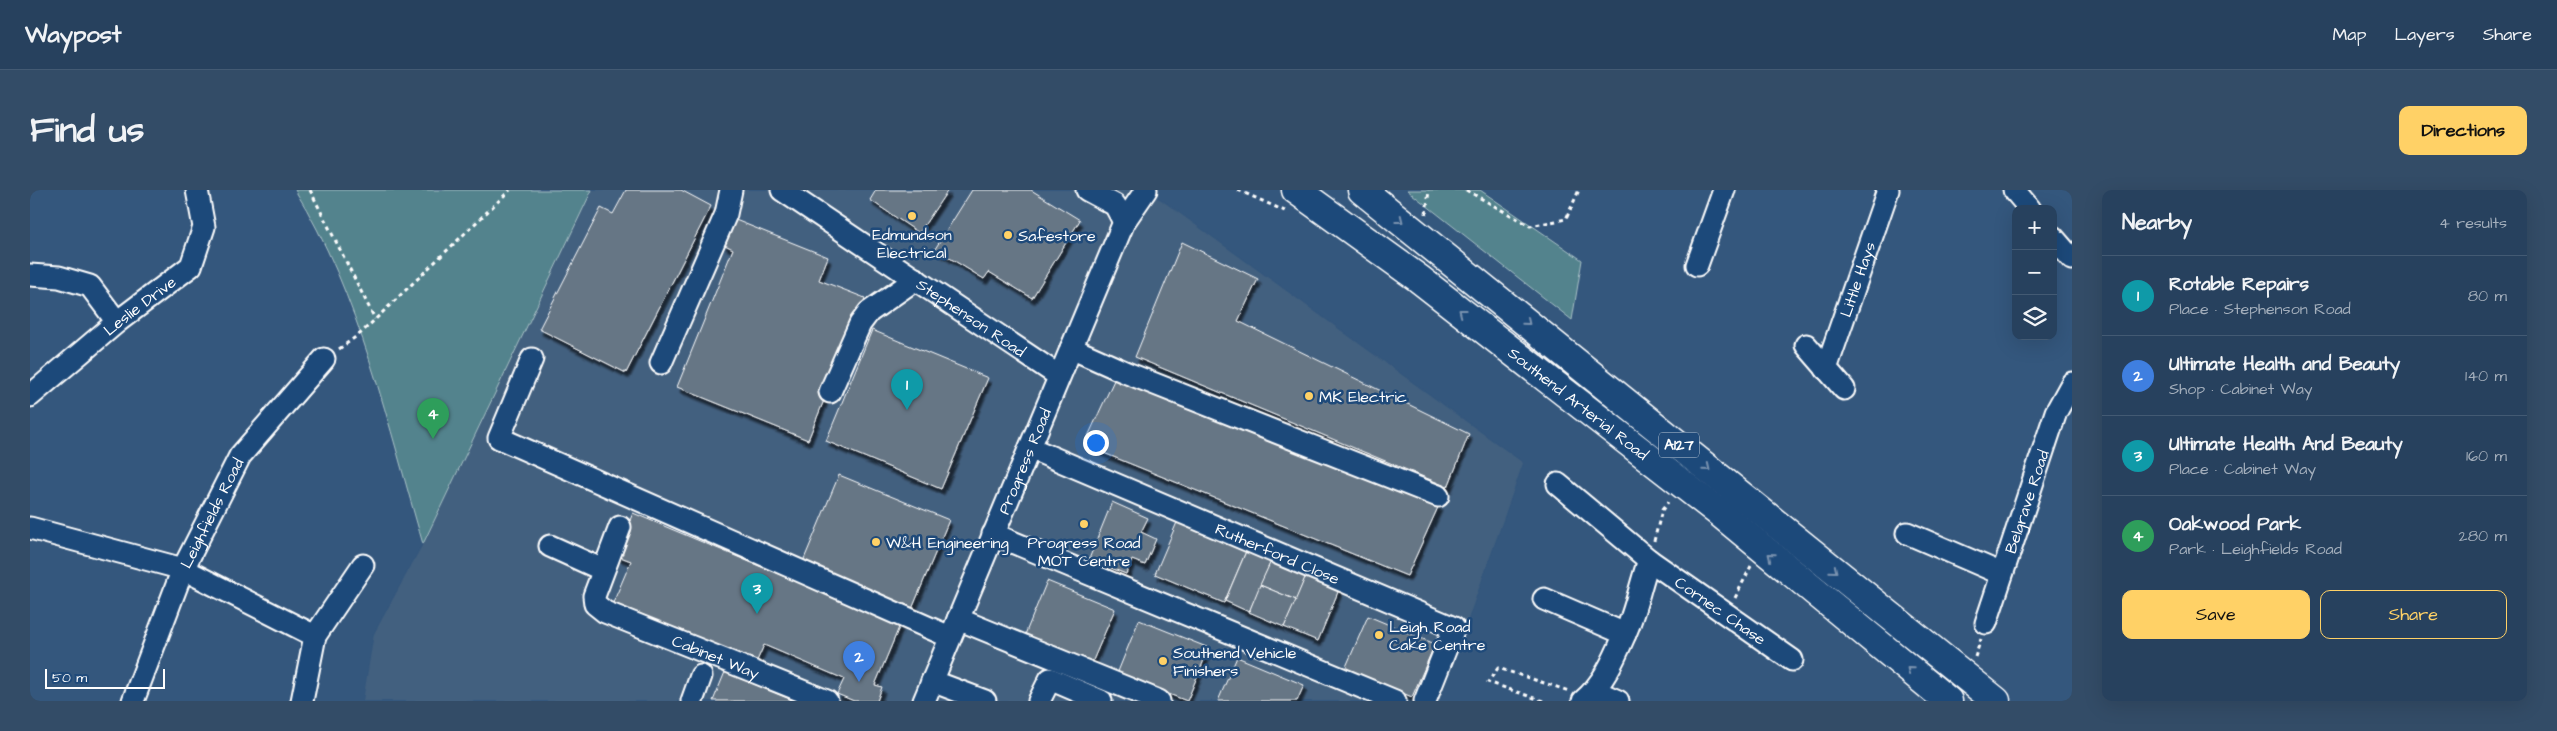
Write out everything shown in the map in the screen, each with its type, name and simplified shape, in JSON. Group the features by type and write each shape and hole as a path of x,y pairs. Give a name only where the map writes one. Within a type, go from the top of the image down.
{"highway":[{"name":"Southend Arterial Road","path":"1296,190 1386,254 1721,514 1948,701"},
{"path":"1318,190 1373,232 1386,254"},
{"name":"Southend Arterial Road","path":"1362,190 1996,701"}],"street":[{"name":"Leslie Drive","path":"30,396 117,322 191,266 204,227 197,190"},
{"path":"661,363 726,214 730,190"},
{"name":"Stephenson Road","path":"782,190 1059,376"},
{"path":"1092,192 1110,196 1118,190"},
{"name":"Progress Road","path":"1122,190 1124,222"},
{"name":"Progress Road","path":"924,701 1124,222 1146,190"},
{"path":"1697,265 1724,190"},
{"name":"Little Hays","path":"1826,368 1888,190"},
{"path":"2014,190 2027,205"},
{"path":"1092,192 1115,205 1124,222"},
{"path":"2057,241 2072,259"},
{"path":"30,275 60,278 90,286 117,322"},
{"path":"830,392 860,324 869,312 916,279"},
{"path":"1806,346 1844,389"},
{"path":"1071,348 1127,373 1438,496"},
{"name":"Leighfields Road","path":"30,528 183,570 240,456 324,359"},
{"path":"532,359 500,438 954,628 1159,701"},
{"name":"Belgrave Road","path":"1986,623 2056,412 2072,383"},
{"name":"Rutherford Close","path":"1030,448 1454,628 1425,701"},
{"name":"Cornec Chase","path":"1558,484 1649,560 1792,660"},
{"path":"550,546 603,570 620,527"},
{"path":"1907,533 2002,574"},
{"path":"994,534 1395,701"},
{"path":"1618,701 1589,696 1612,664 1636,612 1636,599 1649,560"},
{"path":"302,701 314,636 363,565"},
{"path":"133,701 183,570 314,636"},
{"name":"Cabinet Way","path":"603,570 594,596 596,604 605,612 827,701"},
{"path":"1544,599 1625,634"},
{"path":"692,701 701,676"},
{"path":"1039,701 1050,679 1101,701"},
{"path":"932,681 985,701"}],"path":[{"path":"310,190 376,319"},
{"path":"324,359 361,333 510,190"},
{"path":"1426,214 1429,190"},
{"path":"1466,190 1530,226 1566,219 1579,190"},
{"path":"1649,560 1662,510 1668,502"},
{"path":"1727,615 1754,559"},
{"path":"1543,701 1488,682 1498,668 1589,696"}],"shaded area":[{"path":"592,190 1141,190 1161,200 1523,463 1439,701 363,701 374,634 423,544"}],"green space":[{"path":"295,190 592,190 423,544 384,408 355,317 337,272"},
{"path":"1407,190 1480,190 1582,260 1572,320"}],"building":[{"path":"626,190 681,190 711,206 626,373 539,329 601,208 613,214"},
{"name":"Edmundson Electrical","path":"876,190 948,190 919,233 870,200"},
{"name":"Safestore","path":"972,190 1031,190 1080,220 1032,298 989,272 984,279 935,249"},
{"path":"733,219 828,257 819,280 865,298 808,440 677,387 733,249 723,244"},
{"name":"MK Electric","path":"1182,242 1258,279 1238,321 1469,434 1448,487 1135,357"},
{"path":"872,330 988,378 941,489 826,441"},
{"path":"1115,378 1439,505 1407,576 1084,445"},
{"name":"W&H Engineering","path":"839,475 949,520 912,609 802,564"},
{"path":"1112,502 1148,518 1141,532 1156,539 1145,565 1132,560 1126,574 1089,559"},
{"path":"633,513 900,625 875,685 882,687 877,701 854,701 837,694 844,679 764,645 756,663 613,603 631,561 615,555"},
{"path":"1178,520 1247,549 1224,603 1155,574"},
{"path":"1247,549 1272,559 1249,612 1225,601"},
{"path":"1272,559 1307,573 1296,600 1260,585"},
{"path":"1307,573 1340,587 1318,641 1284,627"},
{"path":"1047,581 1115,609 1091,665 1024,637"},
{"path":"1260,585 1296,600 1284,627 1249,612"},
{"path":"1368,616 1435,644 1412,697 1345,669"},
{"name":"Southend Vehicle Finishers","path":"1139,620 1209,648 1187,701 1117,674"},
{"path":"1237,657 1304,685 1297,701 1218,701"},
{"path":"725,672 795,701 713,701"}],"place":[{"name":"Edmundson Electrical","path":"912,216"},
{"name":"Safestore","path":"1008,235"},
{"name":"MK Electric","path":"1309,396"},
{"name":"Rotable Repairs","path":"907,410"},
{"name":"Oakwood Park","path":"433,439"},
{"name":"Progress Road MOT Centre","path":"1084,524"},
{"name":"W&H Engineering","path":"876,542"},
{"name":"Ultimate Health And Beauty","path":"757,614"},
{"name":"Leigh Road Cake Centre","path":"1379,635"},
{"name":"Southend Vehicle Finishers","path":"1163,661"},
{"name":"Ultimate Health and Beauty","path":"859,682"}]}
